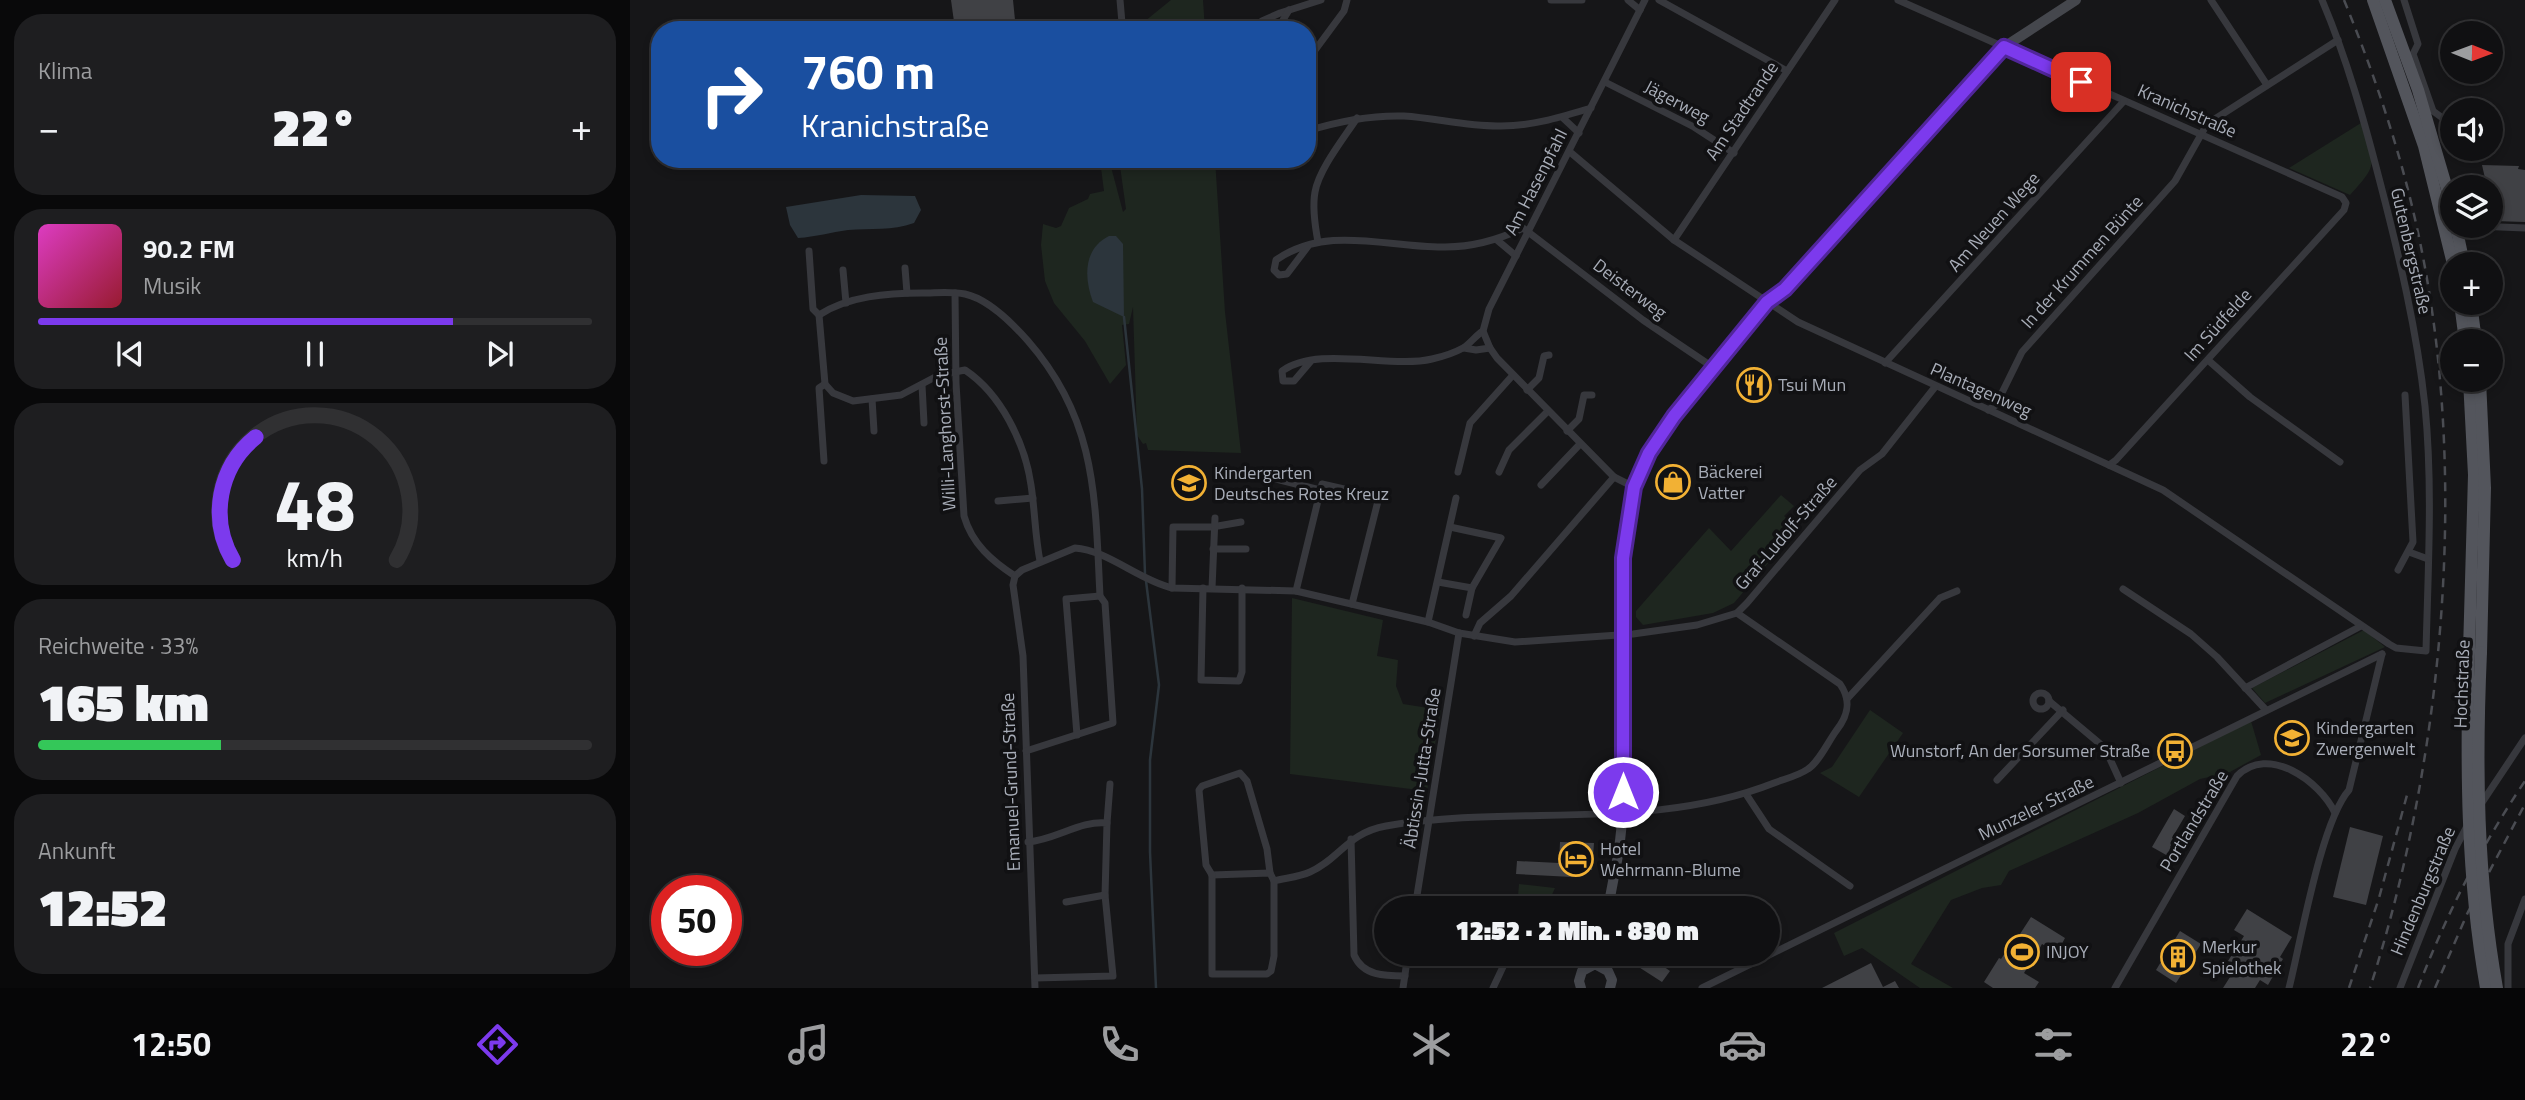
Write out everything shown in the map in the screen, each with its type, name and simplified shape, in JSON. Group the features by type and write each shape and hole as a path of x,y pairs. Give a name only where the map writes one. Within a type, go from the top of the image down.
{"main road":[{"path":"1610,896 1619,850 1622,813 1623,558 1634,487 1657,440 1767,302 1785,289 2004,47 2076,0"},
{"path":"2373,0 2440,186"},
{"path":"2385,0 2418,90 2443,175"},
{"name":"Hochstraße","path":"2470,392 2474,475 2480,862 2497,988"},
{"name":"Hochstraße","path":"2481,392 2485,488 2466,751 2474,902 2486,988"},
{"path":"1581,988 1579,981 1582,971 1588,966"},
{"path":"1603,966 1608,971 1613,987"}],"street":[{"path":"1120,0 1122,21"},
{"path":"1262,21 1289,9 1321,0"},
{"path":"1316,49 1344,10 1347,0"},
{"path":"1551,0 1582,0"},
{"path":"1628,0 1640,10"},
{"name":"Am Hasenpfahl","path":"1483,331 1489,309 1646,0"},
{"path":"1659,0 1745,45 1787,71"},
{"name":"Am Stadtrande","path":"1674,240 1835,0"},
{"name":"Kranichstraße","path":"1898,0 2342,197 2346,203"},
{"path":"2211,0 2267,85"},
{"name":"Gutenbergstraße","path":"2322,0 2347,64 2390,220 2416,345 2425,407 2428,559 2426,650 2396,648 2389,644"},
{"path":"2404,0 2418,44 2413,54 2433,111 2440,116"},
{"path":"1282,21 1289,9"},
{"path":"2200,134 2207,124 2338,40"},
{"name":"Jägerweg","path":"1605,82 1694,127 1734,153"},
{"name":"Am Neuen Wege","path":"1885,363 2124,101"},
{"path":"1316,126 1357,118 1403,116 1498,126 1563,118 1591,108"},
{"path":"1318,242 1314,220 1315,192 1336,150 1357,118"},
{"path":"1563,118 1579,133"},
{"name":"In der Krummen Bünte","path":"1988,410 1996,405 2022,352 2185,168 2200,134"},
{"name":"Plantagenweg","path":"1570,152 1674,240 1798,322 2163,490 2389,644"},
{"name":"Im Südfelde","path":"2109,465 2344,210 2346,203"},
{"path":"2503,227 2525,228"},
{"path":"1309,245 1287,274 1279,275 1274,270 1276,260 1297,248 1318,242 1358,239 1444,247 1497,240 1523,228 1529,231"},
{"name":"Deisterweg","path":"1529,231 1643,320 1714,368"},
{"path":"1497,240 1516,257"},
{"path":"809,251 813,309 819,315 825,384 842,398 853,401 901,395 939,375 958,371 965,370 976,377 1010,423 1026,459 1040,561"},
{"path":"905,268 907,293"},
{"path":"843,270 846,303"},
{"path":"819,315 846,303 874,296 907,293 955,293 972,296 1001,316 1042,356 1078,419 1090,460 1100,596 1105,603 1113,723 1026,751"},
{"name":"Willi-Langhorst-Straße","path":"955,293 958,371 956,383 967,524 990,559 1015,576"},
{"path":"1464,348 1472,337 1483,331 1490,348 1513,376 1614,477 1634,487"},
{"path":"1311,361 1345,358 1422,360 1464,348 1490,348"},
{"path":"1527,390 1539,377 1544,356 1549,355"},
{"path":"2208,360 2250,397 2340,462"},
{"path":"1458,471 1470,423 1513,376"},
{"path":"824,461 819,388 825,384"},
{"path":"922,386 924,423"},
{"name":"Graf-Ludolf-Straße","path":"1098,555 1151,582 1172,588 1296,591 1428,622 1459,633 1515,642 1697,625 1737,613 1801,542 1860,470 1882,453 1935,387"},
{"path":"1567,431 1579,419 1584,395 1592,395"},
{"path":"2398,570 2413,542 2405,395"},
{"path":"872,399 874,432"},
{"path":"1499,472 1509,450 1548,411"},
{"path":"1541,485 1580,444"},
{"path":"1475,636 1480,623 1511,596 1614,477"},
{"path":"1276,479 1320,490"},
{"path":"1296,591 1322,484 1379,497 1352,604"},
{"path":"998,500 1033,498"},
{"path":"1428,622 1456,498"},
{"path":"1172,588 1172,527 1241,522"},
{"path":"1214,523 1201,680 1239,681 1242,672 1242,589"},
{"path":"1450,527 1501,538 1472,589 1466,615"},
{"path":"1015,576 1040,561 1075,548 1098,555"},
{"path":"1213,549 1246,549"},
{"path":"2409,552 2428,559"},
{"name":"Emanuel-Grund-Straße","path":"1015,576 1013,585 1023,656 1035,988"},
{"path":"1438,582 1472,589"},
{"path":"2123,589 2191,634 2266,710"},
{"path":"1847,699 1940,598 1957,591"},
{"path":"1077,735 1066,599 1100,596"},
{"path":"1212,875 1272,877 1309,872 1323,864 1351,839 1384,826 1429,821 1622,813 1695,805 1746,794 1810,769 1844,720 1847,699 1840,684 1737,613"},
{"path":"2245,688 2361,626"},
{"name":"Äbtissin-Jutta-Straße","path":"1417,896 1459,633"},
{"name":"Munzeler Straße","path":"1702,988 2382,654 2349,790 2335,813"},
{"path":"2049,701 2063,710 2105,748 2121,783"},
{"path":"1997,780 2063,710"},
{"name":"Hindenburgstraße","path":"2400,988 2455,849 2471,818 2525,737"},
{"name":"Portlandstraße","path":"2115,988 2237,776 2246,767 2258,763 2277,764 2319,789 2335,813"},
{"path":"1240,773 1247,781 1272,877 1274,956 1271,971 1267,974 1212,974 1212,875 1206,865 1199,790 1202,786 1240,773"},
{"path":"1035,978 1113,976 1105,895 1110,784"},
{"path":"1746,794 1769,829 1850,886"},
{"path":"2289,988 2335,813"},
{"path":"1028,842 1041,841 1097,822 1108,823"},
{"path":"1351,839 1354,955 1357,962 1369,972 1405,976"},
{"path":"1066,902 1105,895"},
{"path":"2508,988 2508,944 2525,900"},
{"path":"1403,988 1406,966"},
{"path":"1493,988 1503,966"}],"shaded area":[{"path":"1171,0 1203,0 1204,21 1145,21"},
{"path":"2361,123 2372,162 2366,176 2350,195 2289,168"},
{"path":"1101,168 1111,168 1123,212 1126,209 1120,168 1216,168 1225,312 1241,453 1148,450 1146,443 1143,444 1137,435 1133,307 1129,324 1122,325 1126,365 1110,384 1085,341 1054,303 1045,281 1041,245 1043,224 1056,228 1061,226 1069,208 1088,199 1090,194 1104,191"},
{"path":"861,195 915,196 921,210 914,223 890,228 848,230 798,238 790,225 786,207"},
{"path":"1109,236 1116,236 1123,244 1124,317 1093,302 1088,283 1090,256 1094,248"},
{"path":"1781,495 1794,506 1784,516 1798,528 1734,603 1713,613 1643,625 1636,617 1636,611 1709,528 1731,551"},
{"path":"1292,598 1383,620 1377,656 1398,660 1396,686 1403,704 1441,710 1427,791 1290,774"},
{"path":"2364,630 2385,647 2265,703 2252,688"},
{"path":"1870,710 1903,733 1859,797 1820,773 1832,767"},
{"path":"2251,721 2261,755 2228,773 2200,779 2138,813 2009,871 2001,885 1982,888 1951,900 1911,964 1953,988 1920,988 1862,948 1844,956 1834,933"},
{"path":"1519,884 1555,888 1551,896 1518,896"}],"building":[{"path":"951,0 1013,0 1015,21 954,21"},
{"path":"2482,165 2519,166 2518,169 2525,170 2525,222 2503,221 2503,175 2484,175"},
{"path":"2174,809 2185,816 2172,838 2172,849 2168,856 2152,847"},
{"path":"2350,827 2383,836 2366,905 2333,897"},
{"name":"Hotel Wehrmann-Blume","path":"1560,842 1594,843 1592,870 1582,869 1581,873 1573,873 1572,877 1516,874 1517,861 1559,863"},
{"path":"2247,909 2292,937 2268,985 2260,980 2255,988 2223,988 2237,966 2228,961 2244,936 2234,930"},
{"name":"INJOY","path":"2031,917 2065,938 2057,953 2042,944 2037,953 2038,960 2029,965 2024,973 2039,982 2035,988 1993,988 1984,982"},
{"name":"Merkur Spielothek","path":"2180,931 2201,944 2176,983 2156,970"},
{"path":"1871,963 1883,987 1895,981 1899,988 1822,988"},
{"path":"1637,966 1663,966 1670,971 1662,982"}],"waterway":[{"path":"1124,317 1142,489 1145,574"},
{"path":"1146,581 1159,685 1150,760 1150,852 1156,988"}],"railway":[{"path":"2344,0 2390,126 2416,224 2437,346 2444,438 2445,531 2440,626 2430,719 2415,812 2395,902 2370,988"},
{"path":"2418,988 2440,934 2466,882 2525,781"},
{"path":"2349,988 2379,898 2407,795"},
{"path":"2435,988 2468,912 2525,804"}],"place":[{"name":"Tsui Mun","path":"1754,385"},
{"name":"Bäckerei Vatter","path":"1673,482"},
{"name":"Kindergarten Deutsches Rotes Kreuz","path":"1189,483"},
{"name":"Kindergarten Zwergenwelt","path":"2292,738"},
{"name":"Wunstorf, An der Sorsumer Straße","path":"2175,751"},
{"name":"Hotel Wehrmann-Blume","path":"1576,859"},
{"name":"INJOY","path":"2022,952"},
{"name":"Merkur Spielothek","path":"2178,957"}],"route":[{"path":"1623,792 1623,558 1634,487 1657,440 1767,302 1785,289 2004,47 2081,82"}]}
